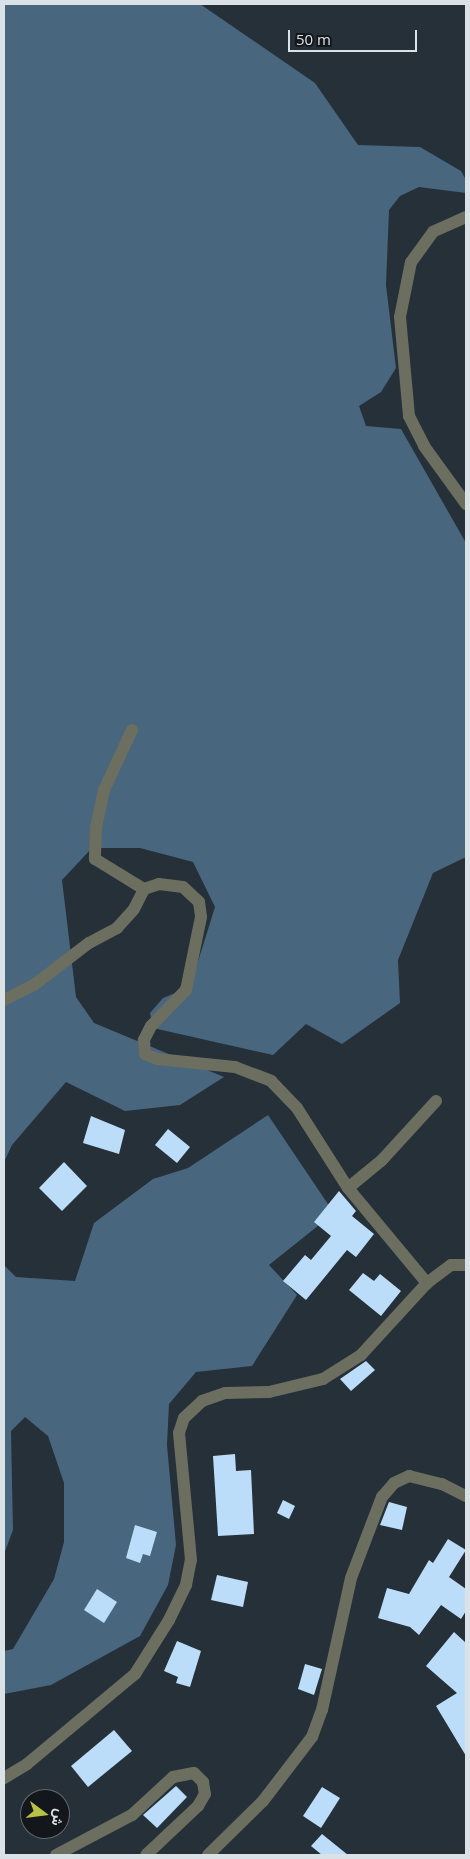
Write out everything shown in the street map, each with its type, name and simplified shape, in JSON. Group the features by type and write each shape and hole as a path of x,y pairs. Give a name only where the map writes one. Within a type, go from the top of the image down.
{"street":[{"path":"466,217 433,232 411,262 400,317 409,416 424,446 466,504"},
{"path":"132,730 104,790 96,827 95,859 144,889"},
{"path":"4,1000 34,985 89,942 117,928 134,909 144,889 159,884 183,887 199,902 200,917 186,990 151,1026 144,1040 145,1054 157,1059 235,1067 271,1080 297,1108 348,1188 426,1282"},
{"path":"348,1188 382,1160 436,1102"},
{"path":"4,1778 27,1764 135,1674 169,1620 186,1585 191,1560 179,1433 184,1418 202,1401 225,1393 268,1392 322,1380 361,1355 426,1282 451,1265 466,1265"},
{"path":"208,1855 263,1801 312,1736 351,1578 382,1497 394,1483 409,1476 442,1484 466,1496"},
{"path":"56,1855 132,1815 173,1777 194,1773 203,1782 205,1794 198,1806 146,1855"}],"shaded area":[{"path":"4,4 200,4 315,83 358,145 420,147 461,171 466,180 466,193 419,187 400,196 389,210 386,285 396,368 381,392 359,406 366,426 401,429 466,543 466,857 433,873 398,960 400,1003 342,1044 306,1024 273,1055 153,1028 150,1013 163,998 190,987 215,907 193,862 140,848 92,848 62,880 76,997 94,1023 224,1077 180,1105 125,1111 66,1082 12,1145 4,1162"},
{"path":"268,1115 334,1213 269,1265 297,1295 252,1366 196,1372 169,1404 167,1445 176,1545 168,1585 140,1636 51,1685 4,1694 4,1651 13,1649 54,1579 64,1542 64,1483 48,1436 25,1417 11,1431 13,1530 4,1554 4,1265 16,1277 75,1281 94,1223 153,1179 188,1168"}],"building":[{"path":"91,1116 125,1130 119,1154 83,1143"},
{"path":"168,1129 190,1147 177,1163 155,1145"},
{"path":"64,1162 87,1186 62,1211 39,1188"},
{"path":"339,1191 356,1211 352,1216 374,1234 356,1257 347,1250 306,1300 283,1281 305,1255 311,1260 331,1236 314,1222"},
{"path":"363,1273 374,1281 380,1274 401,1291 381,1316 349,1290"},
{"path":"366,1361 375,1370 351,1391 340,1379"},
{"path":"235,1454 236,1471 251,1470 254,1534 218,1536 213,1456"},
{"path":"283,1500 295,1506 289,1519 277,1513"},
{"path":"389,1502 407,1507 402,1530 380,1525"},
{"path":"135,1525 157,1532 150,1556 143,1554 140,1563 126,1558"},
{"path":"448,1539 466,1550 449,1577 466,1589 466,1611 461,1619 441,1605 419,1635 410,1627 378,1618 387,1588 409,1594 429,1560 433,1563"},
{"path":"217,1575 248,1582 243,1607 211,1600"},
{"path":"97,1589 117,1602 104,1623 84,1610"},
{"path":"454,1632 466,1643 466,1756 436,1706 457,1693 426,1666"},
{"path":"177,1641 201,1651 190,1687 176,1683 178,1677 164,1671"},
{"path":"305,1664 322,1669 314,1695 298,1689"},
{"path":"114,1730 132,1751 88,1787 71,1766"},
{"path":"176,1786 187,1797 157,1828 143,1815"},
{"path":"322,1787 340,1798 321,1828 303,1816"},
{"path":"322,1834 348,1855 322,1855 311,1846"}]}
